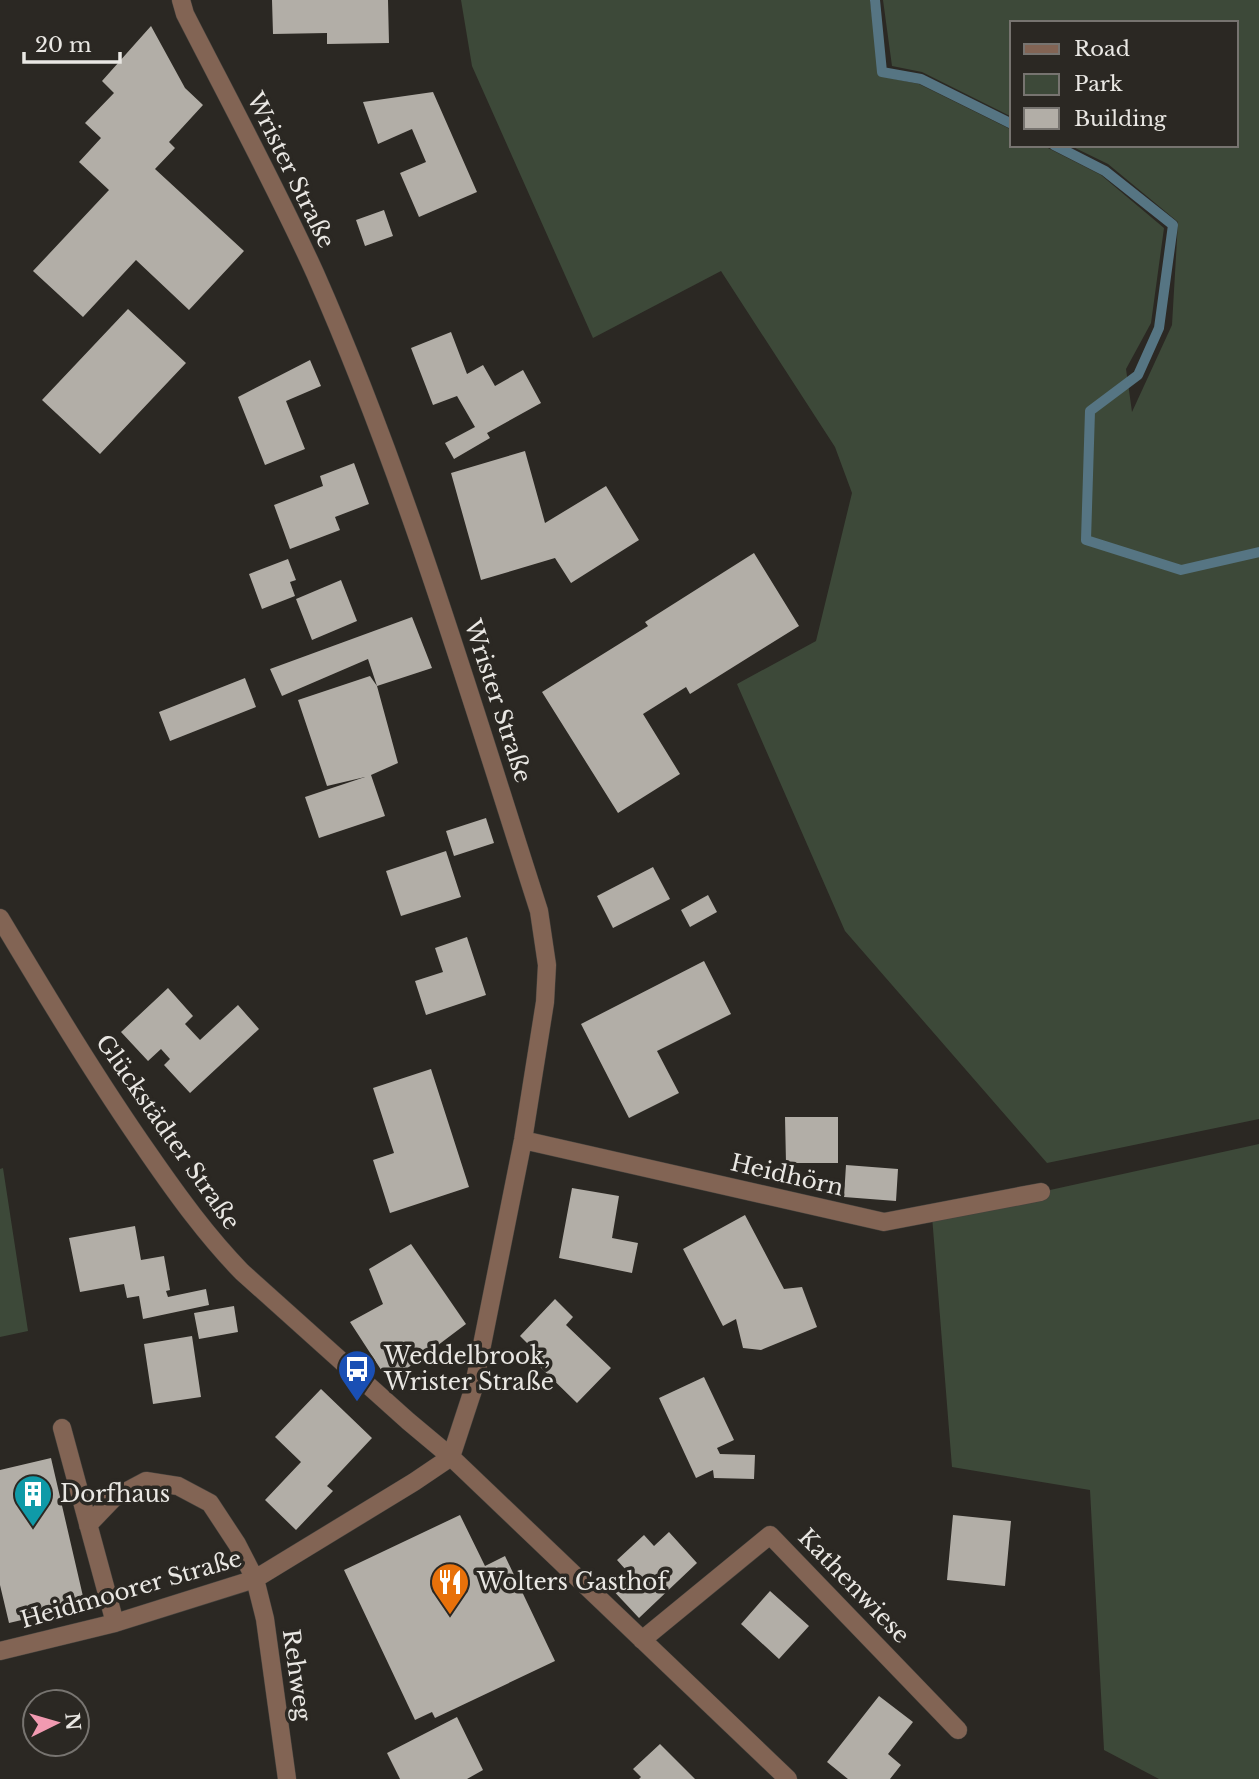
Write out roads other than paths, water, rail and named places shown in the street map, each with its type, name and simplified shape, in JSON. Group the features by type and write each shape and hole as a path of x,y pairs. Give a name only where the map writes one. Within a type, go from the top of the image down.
{"street":[{"name":"Wrister Straße","path":"181,0 185,14 281,201 315,274 368,402 424,551 539,911 547,965 545,1002 523,1140 473,1390 451,1457"},
{"name":"Glückstädter Straße","path":"0,918 103,1088 219,1249 408,1422 451,1457 788,1779"},
{"name":"Heidhörn","path":"523,1140 884,1222 1041,1192"},
{"path":"62,1428 116,1623"},
{"name":"Heidmoorer Straße","path":"0,1651 116,1623 255,1579 451,1457"},
{"name":"Rehweg","path":"88,1525 114,1498 146,1481 178,1486 210,1503 237,1544 255,1579 265,1619 287,1779"},
{"name":"Kathenwiese","path":"642,1640 770,1535 958,1730"}],"waterway":[{"path":"875,0 882,72 921,79 1010,123"},
{"path":"1058,147 1105,171 1173,225 1159,328 1138,375 1090,411 1086,540 1181,570 1259,552"}],"place":[{"name":"Weddelbrook, Wrister Straße","path":"357,1403"},
{"name":"Dorfhaus","path":"33,1528"},
{"name":"Wolters Gasthof","path":"450,1616"}]}
